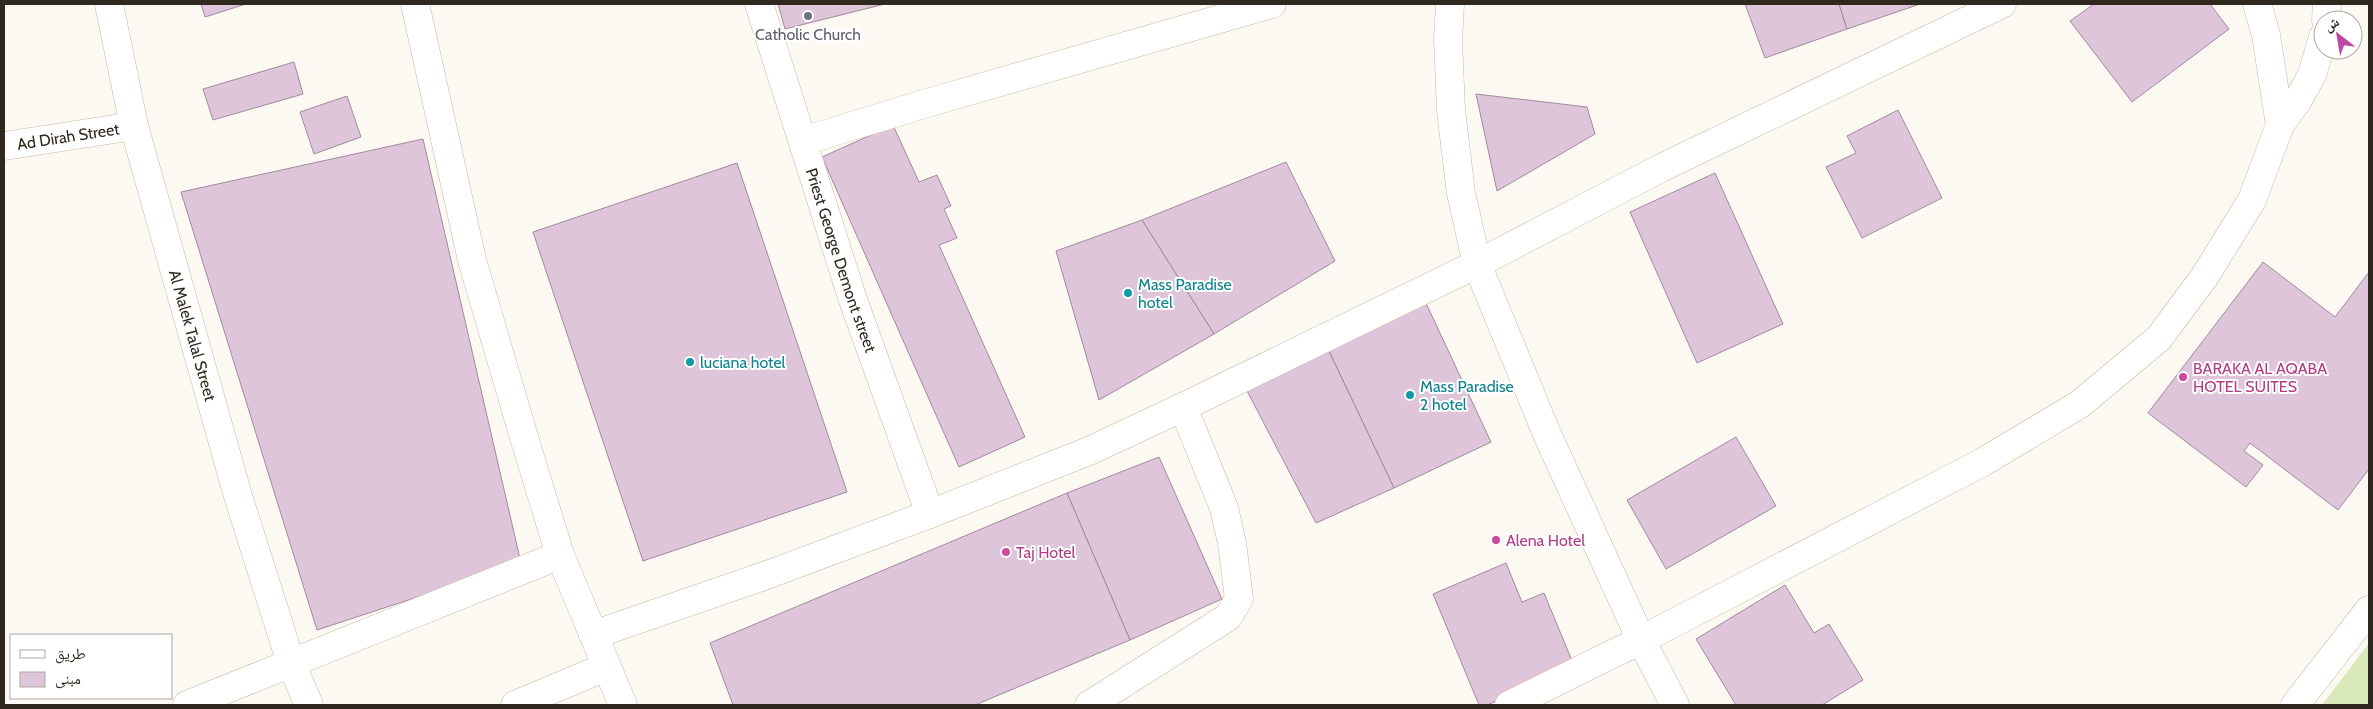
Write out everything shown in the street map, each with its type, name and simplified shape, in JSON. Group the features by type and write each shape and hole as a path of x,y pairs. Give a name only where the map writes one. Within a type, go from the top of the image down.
{"street":[{"name":"Al Malek Talal Street","path":"109,4 134,126 238,496 291,663 309,705"},
{"path":"415,4 472,260 560,555 606,668 624,705"},
{"name":"Priest George Demont street","path":"759,4 852,297 930,514"},
{"path":"803,141 927,103 1272,4"},
{"path":"1450,4 1448,39 1451,111 1461,193 1477,264 1547,434 1642,640 1675,705"},
{"path":"593,635 767,575 930,514 1089,451 1477,264 1663,167 2002,4"},
{"path":"2257,4 2266,34 2280,125"},
{"path":"1509,705 1642,640 1983,462 2080,404 2159,338 2205,276 2252,200 2280,125 2298,100 2312,75 2316,60"},
{"name":"Ad Dirah Street","path":"4,146 134,126"},
{"path":"1089,705 1228,617 1238,599 1232,543 1224,508 1183,407"},
{"path":"187,705 560,555"},
{"path":"2295,705 2369,610"},
{"path":"515,705 606,668"}],"green space":[{"path":"2369,643 2369,705 2322,705"}],"building":[{"path":"201,4 246,4 205,17"},
{"name":"Catholic Church","path":"778,4 885,4 785,29"},
{"path":"1745,4 1839,4 1847,29 1765,58"},
{"path":"1839,4 1920,4 1847,29"},
{"path":"2094,4 2210,4 2229,29 2132,102 2070,21"},
{"path":"294,62 303,94 213,120 203,89"},
{"path":"1476,94 1587,107 1595,134 1497,191"},
{"path":"347,96 361,137 314,154 300,112"},
{"path":"1898,110 1942,198 1862,238 1826,167 1856,153 1847,136"},
{"path":"893,125 919,182 937,175 951,206 944,209 957,238 939,245 1025,437 959,467 822,157"},
{"path":"423,139 521,563 317,630 181,192"},
{"path":"1286,162 1335,261 1214,334 1142,220"},
{"name":"luciana hotel","path":"737,163 847,492 643,561 533,232"},
{"path":"1715,173 1783,324 1697,363 1630,212"},
{"name":"Mass Paradise hotel","path":"1142,220 1214,334 1099,400 1056,251"},
{"path":"2263,262 2335,317 2369,272 2369,469 2338,510 2250,443 2244,451 2263,465 2246,487 2148,413"},
{"name":"Mass Paradise 2 hotel","path":"1425,301 1491,442 1394,488 1328,349"},
{"path":"1328,349 1394,488 1316,523 1247,391"},
{"path":"1736,437 1776,506 1666,569 1627,500"},
{"path":"1159,457 1222,599 1130,640 1067,493"},
{"path":"1067,493 1130,640 975,705 733,705 710,643"},
{"path":"1506,563 1522,602 1544,593 1575,668 1487,705 1479,705 1433,594"},
{"path":"1785,585 1814,633 1829,624 1863,680 1822,705 1736,705 1696,639"}],"place":[{"name":"Catholic Church","path":"808,16"},
{"name":"Mass Paradise hotel","path":"1128,293"},
{"name":"luciana hotel","path":"690,362"},
{"name":"BARAKA AL AQABA HOTEL SUITES","path":"2183,377"},
{"name":"Mass Paradise 2 hotel","path":"1410,395"},
{"name":"Alena Hotel","path":"1496,540"},
{"name":"Taj Hotel","path":"1006,552"}]}
